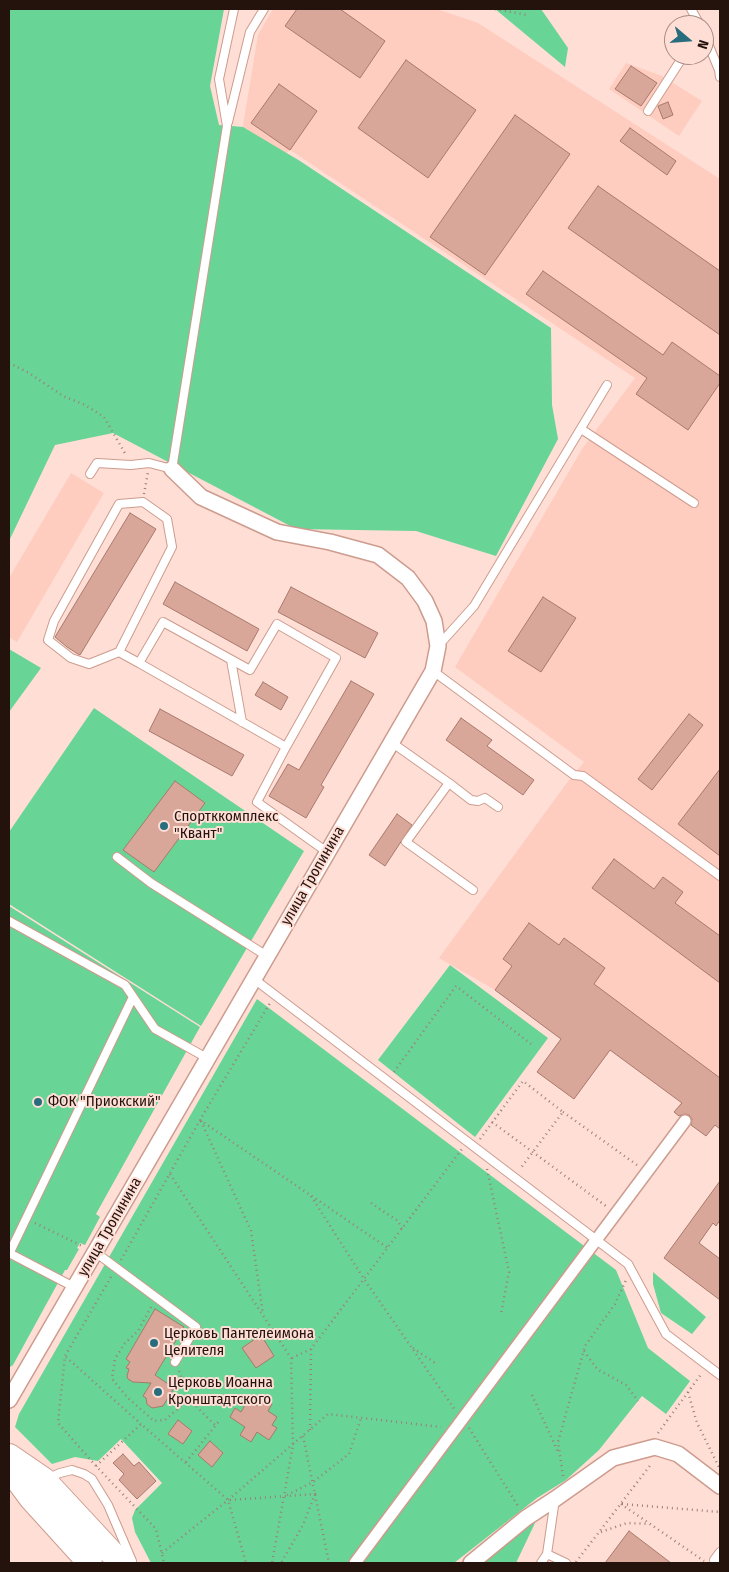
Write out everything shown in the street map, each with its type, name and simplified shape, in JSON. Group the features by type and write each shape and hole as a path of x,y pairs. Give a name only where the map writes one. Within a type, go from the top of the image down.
{"main road":[{"path":"9,1456 37,1489 90,1563"},
{"path":"9,1468 37,1489 120,1563"}],"street":[{"name":"улица Тропинина","path":"10,1394 74,1287 89,1250 254,979 433,671 438,646 434,620 425,601 408,578 378,555 330,542 277,532 201,497 172,468"},
{"path":"355,1563 685,1121"},
{"path":"471,1563 526,1518 613,1458 655,1447 678,1454 720,1486"}],"lane":[{"path":"226,126 219,79 234,9"},
{"path":"90,474 97,463 132,465 148,463 172,468 226,126 250,32 264,9"},
{"path":"714,58 720,77"},
{"path":"648,111 678,65"},
{"path":"438,646 474,606 607,385"},
{"path":"581,429 694,503"},
{"path":"143,502 167,519 172,547 119,652 89,664 71,658 48,640 54,621 119,504 143,502"},
{"path":"139,663 163,622 250,670 277,624 336,658 257,802 327,852"},
{"path":"119,652 286,747"},
{"path":"231,660 242,722"},
{"path":"433,671 574,775 584,776 720,876"},
{"path":"392,742 472,800 478,801 485,798 498,807"},
{"path":"449,783 406,842 473,890"},
{"path":"117,857 151,883 267,956"},
{"path":"9,920 125,985 155,1029 207,1058"},
{"path":"254,979 628,1264 666,1334 720,1375"},
{"path":"74,1287 9,1254 133,997"},
{"path":"89,1250 196,1327 175,1362"},
{"path":"37,1489 60,1473 72,1470 92,1479 108,1505 132,1563"},
{"path":"541,1563 547,1554 561,1495"},
{"path":"716,1562 720,1552"},
{"path":"547,1554 566,1563"}],"path":[{"path":"495,9 527,15"},
{"path":"9,363 29,373 63,396 86,404 104,417 132,465"},
{"path":"143,502 148,463"},
{"path":"388,1082 456,986 531,1044"},
{"path":"164,1563 156,1529 58,1423 65,1356 200,1120 275,995"},
{"path":"474,1147 523,1081 647,1172"},
{"path":"514,1176 563,1112"},
{"path":"200,1120 388,1248"},
{"path":"200,1120 251,1231 263,1315"},
{"path":"492,1122 616,1213"},
{"path":"291,1358 311,1349 467,1142"},
{"path":"483,1153 510,1272 501,1314"},
{"path":"170,1174 291,1358 293,1445 272,1563"},
{"path":"311,1196 364,1279 411,1346 458,1424"},
{"path":"371,1203 398,1221 402,1229"},
{"path":"26,1218 89,1250"},
{"path":"561,1495 564,1482 558,1442 585,1346 615,1304 631,1270"},
{"path":"156,1298 138,1331 124,1344 114,1359 112,1379 128,1398 154,1421 165,1420 189,1399"},
{"path":"411,1346 435,1363 436,1360"},
{"path":"310,1430 311,1349"},
{"path":"584,1351 597,1369 626,1385 638,1401"},
{"path":"65,1356 228,1500 246,1563"},
{"path":"175,1362 189,1399 216,1426"},
{"path":"575,1563 653,1461 658,1433 707,1365"},
{"path":"688,1392 698,1422 720,1470"},
{"path":"532,1395 560,1455"},
{"path":"162,1554 328,1414 458,1424 470,1429 526,1518"},
{"path":"285,1496 313,1482 349,1454 361,1418"},
{"path":"186,1462 220,1420"},
{"path":"96,1466 141,1424"},
{"path":"304,1436 329,1563"},
{"path":"228,1500 315,1494"},
{"path":"281,1563 303,1525 315,1494"},
{"path":"621,1504 720,1512"},
{"path":"621,1504 703,1562 716,1562"},
{"path":"599,1532 627,1523 649,1524"}],"shaded area":[{"path":"273,9 437,9 478,23 720,179 720,1129 715,1125 706,1136 674,1112 681,1102 611,1050 574,1099 537,1072 561,1039 495,990 439,958 584,762 455,667 582,449 635,378 290,150 274,165 240,143 258,35"},
{"path":"626,63 662,76 702,101 679,136 609,89"},
{"path":"71,473 104,493 17,642 9,637 9,578"}],"green space":[{"path":"9,9 224,9 210,86 219,125 243,127 300,161 551,328 552,405 558,439 496,556 416,531 296,529 113,433 55,445 9,541"},
{"path":"495,9 541,9 568,48 565,67"},
{"path":"9,649 41,668 9,712"},
{"path":"94,708 304,851 201,1026 9,904 9,832"},
{"path":"9,906 200,1027 96,1214 100,1217 85,1245 80,1243 77,1248 79,1249 67,1270 65,1270 13,1365 10,1367"},
{"path":"450,965 548,1038 475,1137 378,1060"},
{"path":"257,999 616,1270 648,1348 690,1381 666,1414 642,1396 599,1450 566,1480 537,1498 454,1563 151,1563 135,1532 132,1518 135,1510 162,1483 121,1439 98,1461 75,1457 52,1464 15,1427 19,1414"},
{"path":"653,1272 706,1317 692,1334 661,1313 653,1284"},
{"path":"532,1520 535,1523 516,1563 481,1563"}],"building":[{"path":"297,9 340,9 385,41 360,78 285,26"},
{"path":"406,60 476,110 428,178 358,128"},
{"path":"631,66 657,83 641,106 615,89"},
{"path":"279,84 317,111 290,150 251,123"},
{"path":"668,102 673,115 663,119 658,106"},
{"path":"515,115 570,154 485,275 430,237"},
{"path":"630,128 676,161 667,175 620,141"},
{"path":"598,186 720,271 720,335 568,228"},
{"path":"543,271 663,355 672,342 720,376 720,383 688,430 636,394 647,378 526,294"},
{"path":"130,513 156,529 80,655 55,637"},
{"path":"175,582 259,629 247,651 163,604"},
{"path":"291,587 378,633 365,658 278,612"},
{"path":"543,597 576,618 541,672 508,651"},
{"path":"351,681 374,694 321,785 324,787 306,818 269,796 288,764 299,770"},
{"path":"263,682 288,697 281,710 255,695"},
{"path":"160,709 244,755 232,776 149,731"},
{"path":"689,714 703,725 652,790 638,779"},
{"path":"461,718 492,740 487,746 534,780 523,795 446,740"},
{"path":"720,769 720,856 678,824"},
{"name":"Спортккомплекс \"Квант\"","path":"175,781 205,803 154,872 123,850"},
{"path":"397,814 412,825 385,866 369,855"},
{"path":"614,859 654,889 663,877 683,892 675,903 720,936 720,983 592,888"},
{"path":"529,923 559,945 564,938 605,968 594,984 720,1078 720,1129 715,1125 706,1136 691,1125 692,1119 689,1115 679,1116 674,1112 682,1103 610,1050 574,1099 537,1072 561,1039 495,990 512,966 503,959"},
{"path":"720,1181 720,1220 716,1226 713,1223 699,1243 720,1259 720,1300 664,1258"},
{"name":"Церковь Пантелеимона Целителя","path":"155,1309 184,1327 155,1375 174,1388 163,1406 152,1408 147,1404 146,1398 143,1396 151,1383 133,1382 128,1379 129,1369 126,1368 130,1362 126,1359"},
{"path":"261,1335 274,1356 256,1368 242,1348"},
{"path":"262,1398 272,1404 268,1411 277,1417 272,1425 277,1428 269,1440 257,1432 251,1442 240,1435 245,1427 230,1417 235,1408 241,1412 248,1400 257,1406"},
{"path":"178,1420 192,1431 183,1444 168,1434"},
{"path":"210,1441 223,1453 212,1467 198,1455"},
{"path":"123,1454 134,1466 139,1462 156,1481 137,1499 119,1480 124,1474 113,1463"},
{"path":"629,1531 671,1563 605,1563"}],"place":[{"name":"Спортккомплекс \"Квант\"","path":"164,826"},
{"name":"ФОК \"Приокский\"","path":"38,1102"},
{"name":"Церковь Пантелеимона Целителя","path":"154,1343"},
{"name":"Церковь Иоанна Кронштадтского","path":"158,1392"}]}
